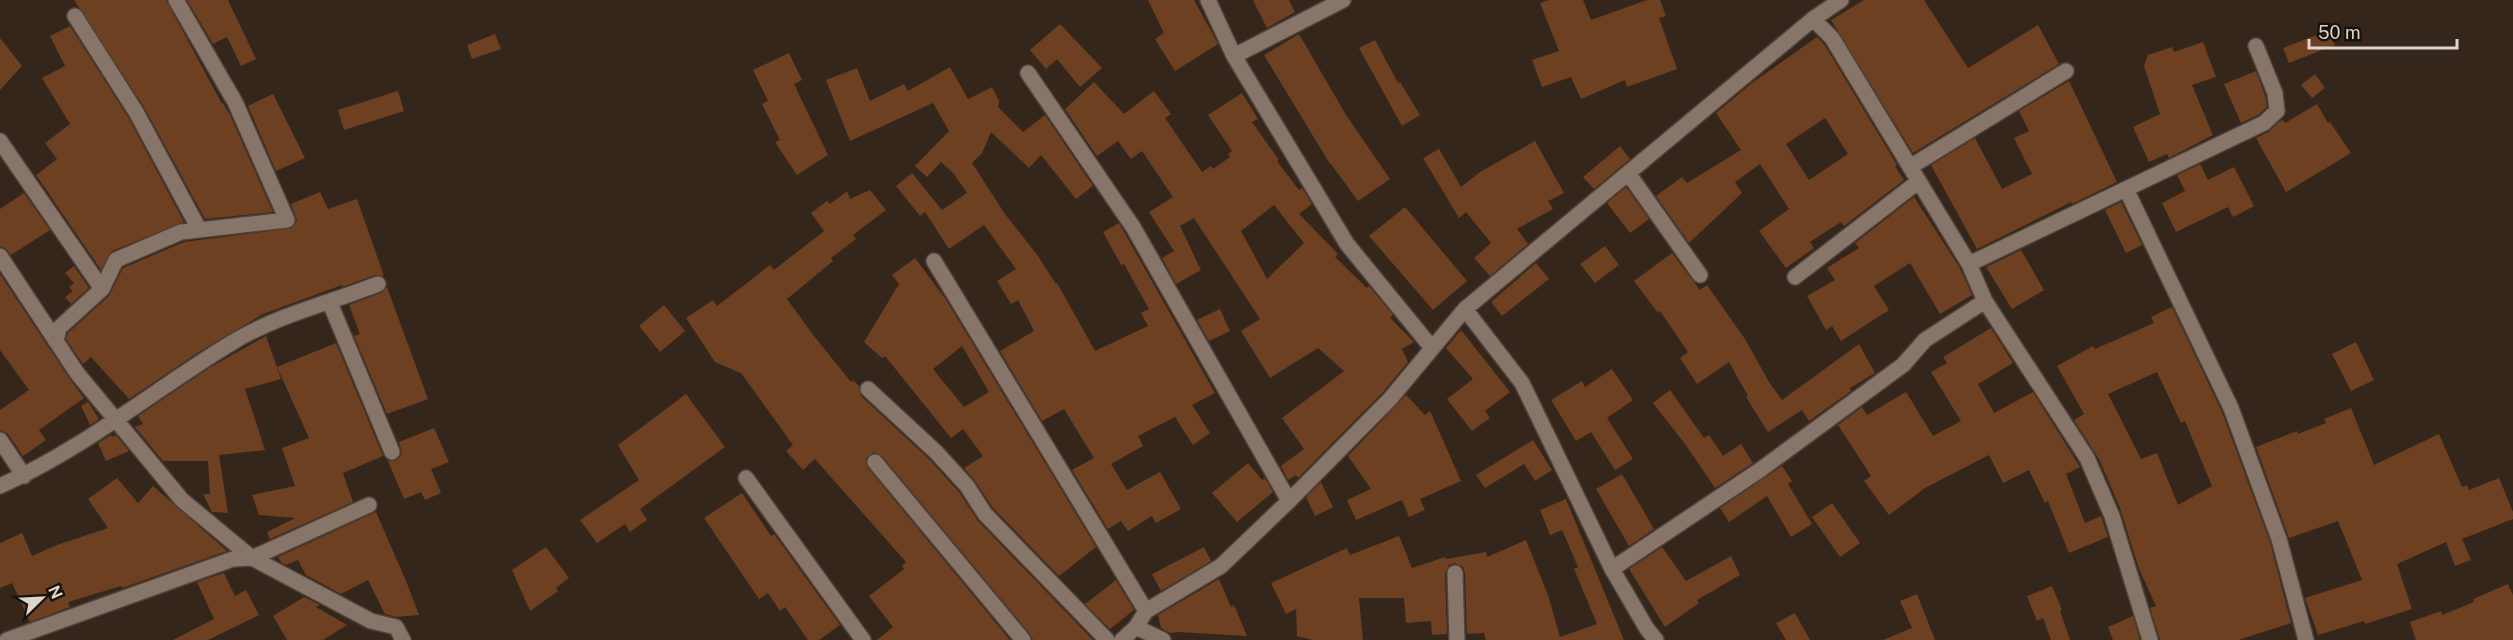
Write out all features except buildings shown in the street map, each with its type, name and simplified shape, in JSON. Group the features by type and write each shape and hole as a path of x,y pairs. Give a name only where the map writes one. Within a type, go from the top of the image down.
{"street":[{"path":"56,341 59,328 102,289 116,260 181,232 287,220 235,102 176,0"},
{"path":"1208,0 1234,56 1347,244 1432,348"},
{"path":"1234,56 1343,0"},
{"path":"1139,634 1146,611 1221,566 1289,501 1390,399 1465,309 1813,19 1841,0"},
{"path":"75,16 136,112 199,229"},
{"path":"1813,19 1832,38 1969,264 1985,301 2086,458 2112,516 2150,640"},
{"path":"1969,264 2264,123 2277,111 2275,93 2256,46"},
{"path":"1910,167 2066,71"},
{"path":"1028,74 1133,227 1289,501"},
{"path":"0,141 102,289"},
{"path":"1628,173 1700,275"},
{"path":"1795,277 1919,181"},
{"path":"2126,189 2231,408 2279,539 2306,640"},
{"path":"0,256 77,373 182,500 252,558 371,621 396,627 403,640"},
{"path":"934,261 1146,611"},
{"path":"0,486 24,476 117,420 235,341 299,312 330,303 378,284"},
{"path":"1612,569 1760,470 1903,365 1925,340 1985,301"},
{"path":"330,303 392,452"},
{"path":"1465,309 1522,383 1612,569 1647,629 1656,640"},
{"path":"868,389 936,452 967,486 985,514 1107,640"},
{"path":"0,440 24,476"},
{"path":"875,462 1023,640"},
{"path":"746,478 863,640"},
{"path":"7,640 233,559 252,558 369,505"},
{"path":"1455,573 1457,640"},
{"path":"1122,640 1139,634 1162,640"}]}
